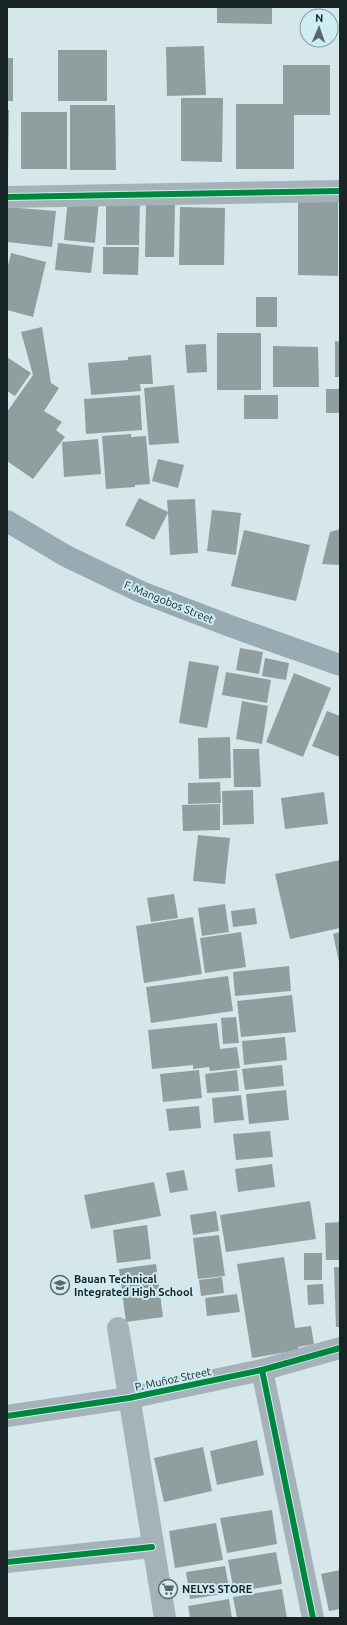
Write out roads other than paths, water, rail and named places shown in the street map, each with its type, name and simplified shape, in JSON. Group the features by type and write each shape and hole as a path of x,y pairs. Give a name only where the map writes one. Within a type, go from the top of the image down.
{"main road":[{"name":"F. Mangobos Street","path":"7,521 66,556 141,592 230,626 340,665"}],"street":[{"path":"7,197 340,191"},
{"path":"118,1328 152,1547 165,1618"},
{"name":"P. Muñoz Street","path":"7,1416 128,1398 262,1370 340,1348"},
{"path":"262,1370 313,1618"},
{"path":"7,1562 152,1547"}],"place":[{"name":"Bauan Technical Integrated High School","path":"60,1285"},
{"name":"NELYS STORE","path":"168,1589"}]}
